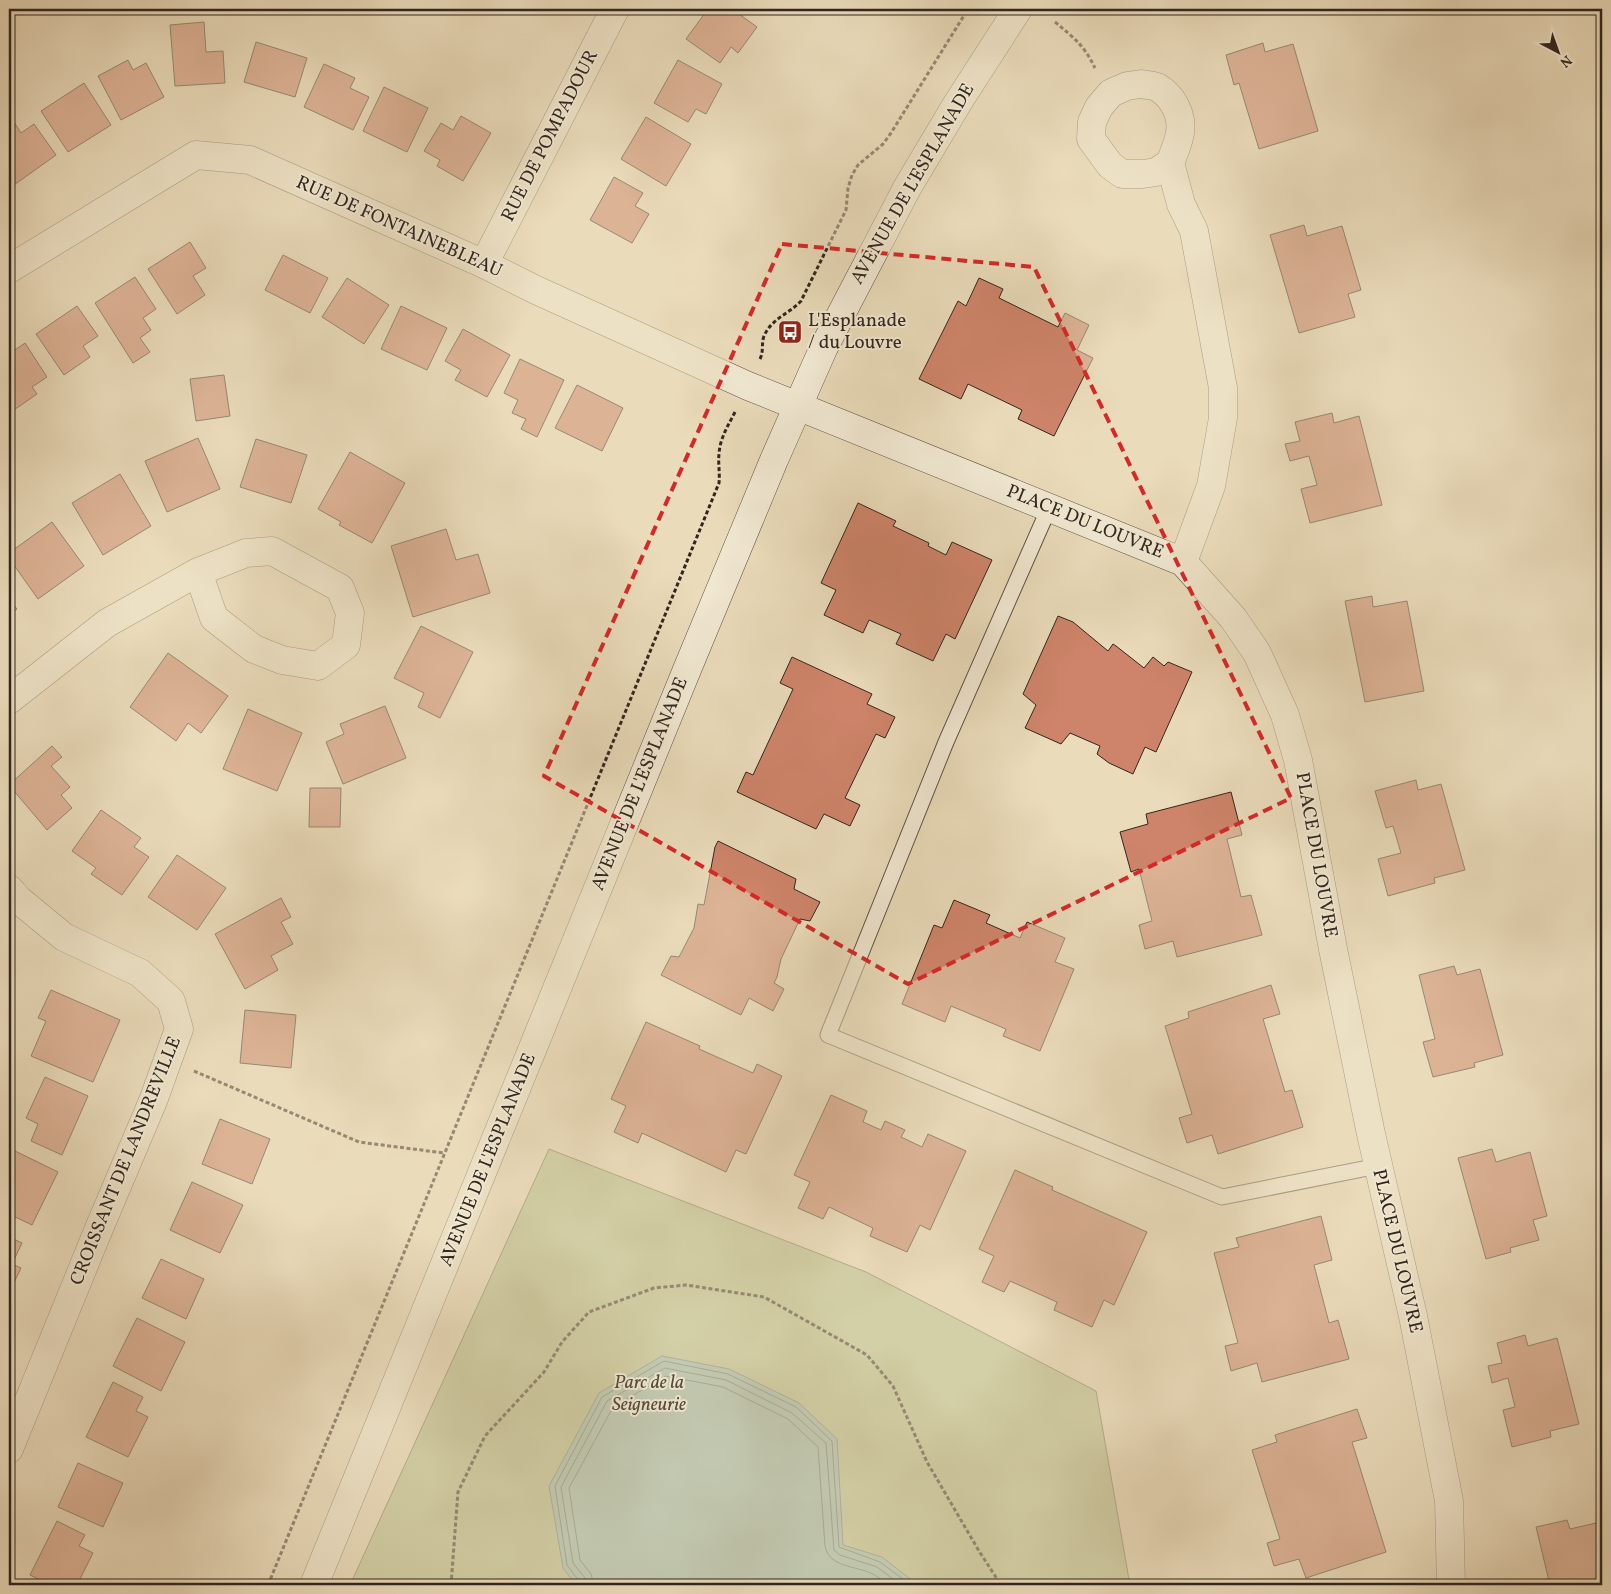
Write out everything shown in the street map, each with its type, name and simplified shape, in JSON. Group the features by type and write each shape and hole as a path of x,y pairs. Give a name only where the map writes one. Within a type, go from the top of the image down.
{"street":[{"name":"RUE DE POMPADOUR","path":"484,264 615,9"},
{"name":"AVENUE DE L'ESPLANADE","path":"314,1585 686,672 774,460 824,347 907,188 957,104 1018,9"},
{"name":"RUE DE FONTAINEBLEAU","path":"9,269 196,155 250,160 484,264 536,290 748,386 799,405"},
{"path":"1170,163 1181,204 1194,231 1223,388 1223,418 1211,486 1183,562"},
{"name":"PLACE DU LOUVRE","path":"799,405 1183,562 1233,618 1257,653 1285,715 1298,760 1333,949 1378,1166 1413,1316 1449,1501 1451,1585"},
{"path":"9,700 106,623 198,572 246,553 272,551 340,588 350,613 346,645 318,666 282,660 254,649 214,618 198,572"},
{"name":"CROISSANT DE LANDREVILLE","path":"9,889 19,900 64,937 140,973 171,1001 179,1029 153,1101 9,1448"}],"lane":[{"path":"1049,508 946,742 828,1035 1222,1197 1378,1166"}],"path":[{"path":"763,353 764,337 770,326 778,318 796,307 801,300 839,225 846,210 848,188 852,175 858,165 883,144 891,133 968,9"},
{"path":"1055,22 1080,42 1096,70"},
{"path":"268,1585 719,483 718,456 721,442 733,416"},
{"path":"168,1060 359,1142 444,1153"},
{"path":"451,1585 458,1492 485,1436 544,1372 562,1342 589,1312 654,1288 686,1285 764,1297 867,1355 893,1386 927,1462 1001,1585"}],"highlighted area":[{"path":"782,244 1034,267 1291,798 908,984 544,776"}],"green space":[{"name":"Parc de la Seigneurie","path":"549,1149 866,1272 1096,1391 1130,1585 350,1585"}],"water":[{"path":"662,1356 729,1369 799,1403 837,1439 843,1545 882,1557 918,1585 576,1585 563,1568 549,1486 599,1393"}],"building":[{"path":"708,9 732,9 757,27 738,53 731,47 720,63 686,39"},
{"path":"1193,9 1204,9 1200,14"},
{"path":"204,22 206,52 223,51 225,83 175,86 170,25"},
{"path":"256,42 307,58 295,97 244,82"},
{"path":"1263,43 1265,52 1293,44 1318,131 1259,149 1239,83 1234,85 1226,55"},
{"path":"128,60 133,70 146,63 164,97 121,120 98,76"},
{"path":"678,60 722,84 706,114 696,109 688,122 654,103"},
{"path":"324,64 355,78 350,88 369,97 353,130 304,107"},
{"path":"84,83 111,125 68,152 41,111"},
{"path":"384,87 428,108 407,152 363,131"},
{"path":"461,116 491,133 463,181 437,166 440,160 424,151 441,123 453,130"},
{"path":"646,117 691,144 666,186 621,159"},
{"path":"14,122 21,133 34,124 56,155 14,185 9,177 9,126"},
{"path":"614,177 643,193 635,206 649,214 632,243 590,220"},
{"path":"1304,225 1307,236 1342,226 1361,290 1348,294 1355,317 1299,333 1270,235"},
{"path":"190,242 206,268 193,276 205,295 177,314 148,269"},
{"path":"283,255 328,278 310,313 265,290"},
{"path":"135,277 156,309 143,318 151,330 140,338 150,352 133,363 95,303"},
{"path":"347,278 389,305 364,344 322,317"},
{"path":"979,278 1003,289 999,298 1058,327 1065,313 1089,325 1077,350 1093,358 1054,436 1018,419 1022,410 968,384 961,399 919,379 958,301 966,306"},
{"path":"77,306 98,336 83,346 90,357 64,375 36,334"},
{"path":"401,306 447,328 427,370 381,349"},
{"path":"463,329 510,355 487,397 455,380 461,370 445,361"},
{"path":"25,343 47,377 32,387 37,394 11,412 9,409 9,354"},
{"path":"520,359 564,380 537,437 521,429 526,419 512,413 518,400 504,393"},
{"path":"224,375 230,416 196,421 190,379"},
{"path":"577,385 623,408 602,451 555,428"},
{"path":"1332,413 1334,423 1359,416 1382,505 1310,523 1301,489 1317,485 1309,456 1290,461 1285,444 1300,441 1295,422"},
{"path":"198,438 220,489 167,512 145,461"},
{"path":"256,439 307,455 291,503 240,487"},
{"path":"350,452 405,483 372,543 339,525 341,522 318,509"},
{"path":"120,474 151,526 103,555 72,503"},
{"path":"858,503 896,521 893,526 929,543 928,546 946,555 952,542 992,560 955,639 946,634 933,661 896,644 901,634 869,620 863,633 824,615 836,590 821,583"},
{"path":"52,522 84,566 38,599 9,558 9,553"},
{"path":"446,529 456,560 478,554 490,593 413,617 391,546"},
{"path":"1372,596 1373,607 1407,601 1424,691 1365,702 1345,601"},
{"path":"9,599 17,609 9,615"},
{"path":"1058,616 1073,622 1108,651 1113,644 1144,668 1153,657 1164,666 1168,662 1192,672 1156,752 1145,747 1133,774 1109,763 1097,754 1100,746 1070,733 1061,744 1025,728 1036,705 1023,694"},
{"path":"421,626 473,652 440,718 418,707 424,693 394,678"},
{"path":"168,653 228,696 201,733 188,723 176,741 130,707"},
{"path":"792,657 872,694 867,704 895,717 885,738 876,734 845,798 860,805 850,826 824,814 816,829 737,792 746,772 753,775 793,689 780,683"},
{"path":"385,706 406,758 343,784 326,742 344,734 340,724"},
{"path":"248,709 302,733 277,791 223,769"},
{"path":"52,746 62,757 51,766 70,787 61,795 72,808 47,830 9,785"},
{"path":"1416,780 1418,790 1441,784 1465,870 1434,878 1435,883 1388,896 1378,859 1401,853 1393,826 1386,828 1375,791"},
{"path":"310,788 341,788 340,827 309,827"},
{"path":"1231,792 1242,835 1227,839 1241,897 1251,895 1262,935 1177,957 1173,941 1145,949 1139,925 1152,921 1139,869 1131,872 1120,832 1148,824 1146,814"},
{"path":"101,810 141,838 134,847 149,857 122,895 91,874 96,868 72,851"},
{"path":"718,841 796,879 794,889 820,902 810,921 800,919 781,959 774,983 784,989 773,1011 749,998 741,1015 661,975 671,956 679,957 694,928 698,904 704,905 715,847"},
{"path":"177,855 226,888 197,930 148,897"},
{"path":"281,898 291,917 281,922 293,944 271,956 278,970 245,989 215,934"},
{"path":"954,900 990,915 986,923 1020,938 1027,922 1065,938 1055,962 1074,969 1040,1051 1003,1036 1006,1029 951,1006 945,1022 902,1004 934,925 942,928"},
{"path":"1454,966 1457,975 1480,969 1503,1055 1474,1063 1475,1067 1433,1077 1423,1042 1435,1039 1419,975"},
{"path":"1271,985 1280,1014 1263,1019 1285,1092 1292,1090 1303,1127 1218,1154 1212,1135 1187,1143 1179,1118 1192,1114 1165,1026 1189,1018 1188,1012"},
{"path":"51,990 120,1020 93,1082 31,1056 46,1021 38,1018"},
{"path":"245,1010 296,1015 291,1068 240,1063"},
{"path":"646,1022 700,1046 699,1049 753,1073 757,1064 782,1076 746,1154 736,1150 726,1172 642,1133 638,1143 614,1132 626,1106 611,1099"},
{"path":"45,1077 88,1096 62,1155 31,1141 38,1124 26,1118"},
{"path":"831,1095 867,1111 863,1122 881,1130 885,1121 905,1130 901,1137 922,1147 928,1134 966,1151 930,1230 920,1225 907,1252 870,1236 873,1228 829,1207 823,1219 798,1208 810,1182 794,1175"},
{"path":"220,1119 270,1139 252,1184 202,1164"},
{"path":"1492,1149 1496,1162 1530,1152 1547,1216 1533,1220 1539,1240 1510,1248 1511,1252 1486,1259 1458,1158"},
{"path":"13,1150 58,1172 32,1225 9,1214 9,1158"},
{"path":"1015,1170 1053,1187 1052,1190 1147,1232 1114,1305 1104,1300 1092,1327 1054,1310 1057,1302 1010,1281 1004,1292 982,1282 994,1256 979,1249"},
{"path":"192,1182 243,1205 220,1253 170,1230"},
{"path":"1321,1216 1332,1260 1314,1265 1329,1323 1338,1320 1349,1359 1262,1382 1257,1363 1231,1371 1225,1346 1238,1343 1214,1253 1239,1247 1236,1238"},
{"path":"9,1237 22,1243 12,1264 21,1268 9,1293"},
{"path":"161,1259 204,1279 186,1319 142,1298"},
{"path":"137,1318 185,1342 161,1391 113,1366"},
{"path":"1525,1335 1528,1346 1557,1338 1579,1424 1550,1431 1551,1437 1512,1447 1503,1410 1515,1407 1508,1378 1492,1383 1488,1366 1502,1363 1497,1343"},
{"path":"113,1382 143,1397 136,1411 148,1417 128,1457 86,1437"},
{"path":"1357,1409 1367,1438 1352,1442 1386,1552 1306,1578 1299,1559 1274,1566 1267,1543 1280,1539 1252,1450 1277,1442 1275,1435"},
{"path":"78,1463 123,1483 103,1527 58,1507"},
{"path":"1567,1520 1570,1529 1596,1523 1602,1551 1602,1585 1550,1585 1536,1527"},
{"path":"57,1521 85,1535 79,1546 93,1553 77,1585 50,1585 30,1575"}],"place":[{"name":"L'Esplanade / du Louvre","path":"790,332"}]}
